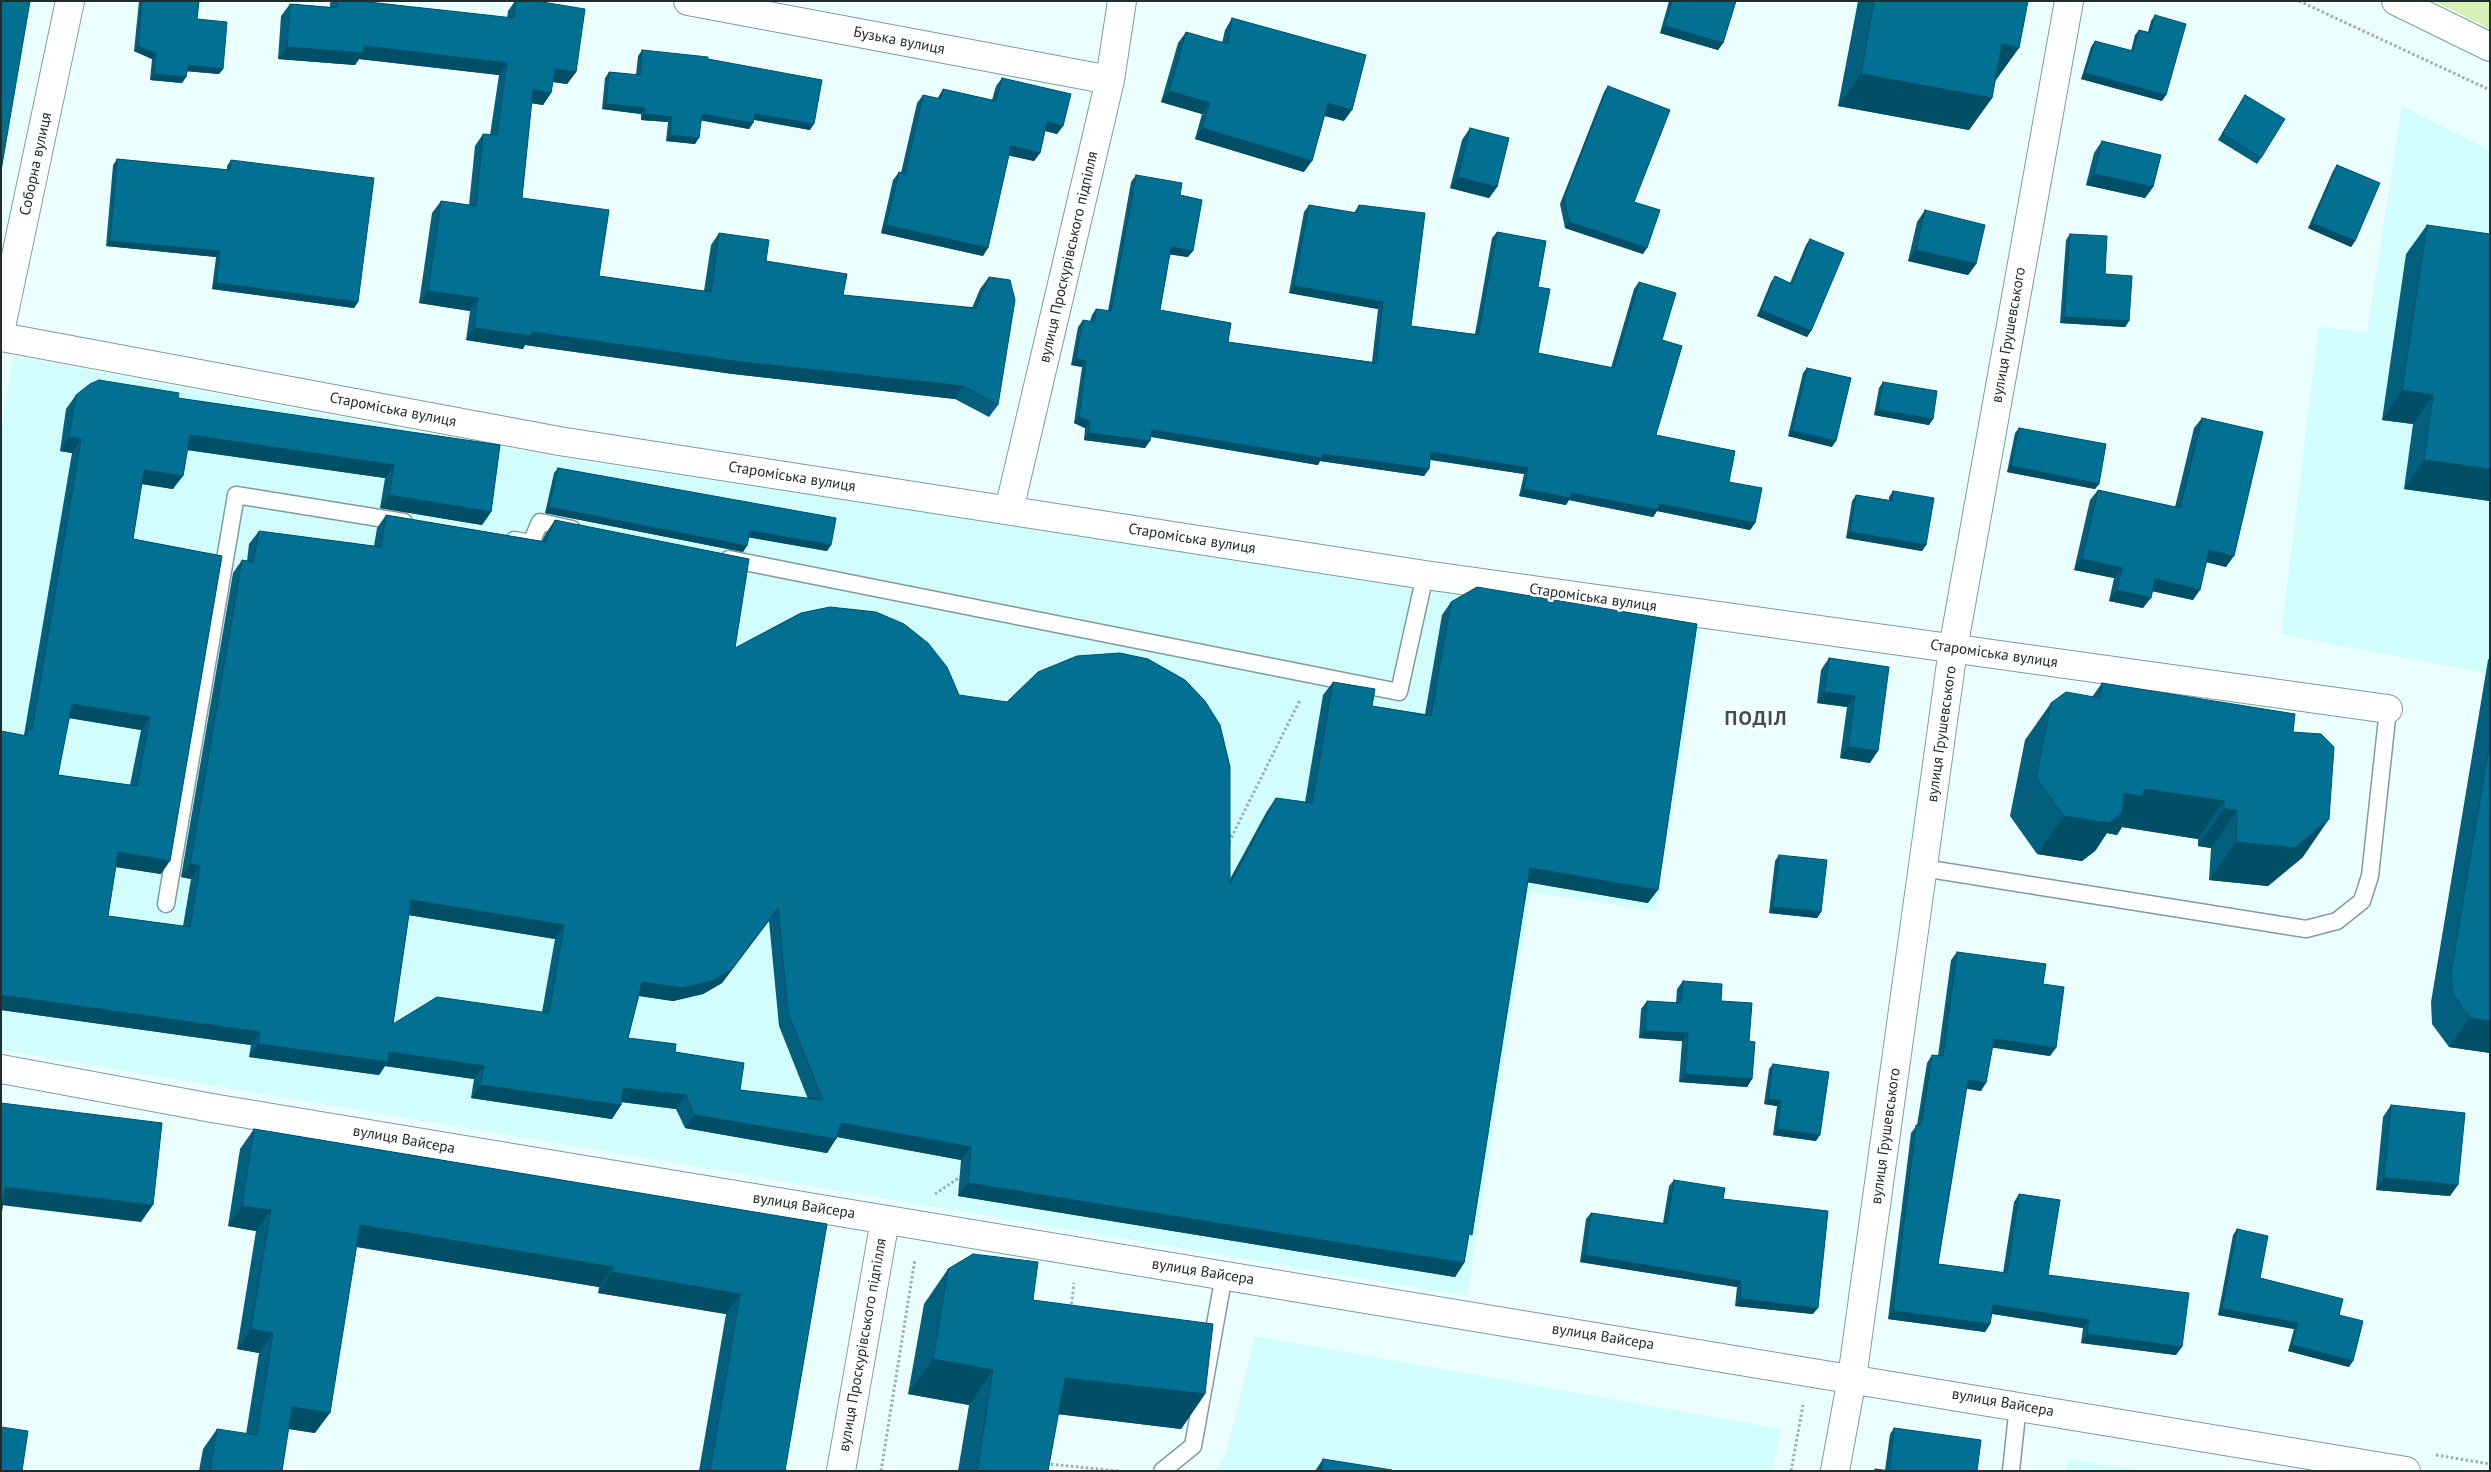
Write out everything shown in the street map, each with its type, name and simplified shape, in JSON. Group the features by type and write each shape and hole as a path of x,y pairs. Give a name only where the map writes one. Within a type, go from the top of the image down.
{"street":[{"name":"Соборна вулиця","path":"1,327 70,1"},
{"name":"Бузька вулиця","path":"688,1 1110,80"},
{"name":"вулиця Проскурівського підпілля","path":"1009,510 1110,80 1122,1"},
{"name":"вулиця Грушевського","path":"1835,1471 1852,1378 1953,649 2069,1"},
{"path":"2396,1 2490,48"},
{"name":"Староміська вулиця","path":"1,337 559,441 1425,575 2388,709"},
{"name":"вулиця Вайсера","path":"1,1069 212,1108 2406,1471"},
{"name":"вулиця Проскурівського підпілля","path":"841,1471 885,1220"}],"lane":[{"path":"166,904 236,495 423,526"},
{"path":"502,538 532,543 540,522 588,532"},
{"path":"716,557 1399,692 1425,575"},
{"path":"1923,868 2306,929 2337,921 2362,901 2370,876 2388,709"},
{"path":"1162,1471 1193,1446 1224,1275"},
{"path":"2011,1471 2018,1406"}],"path":[{"path":"2299,1 2490,90"},
{"path":"1227,846 1313,674"},
{"path":"881,1471 924,1202 964,1174"},
{"path":"1070,1314 1075,1278"},
{"path":"1791,1471 1804,1399"},
{"path":"1047,1471 1048,1464 1118,1471"}],"shaded area":[{"path":"2402,106 2490,150 2490,674 2281,634 2319,327 2367,332"},
{"path":"13,356 556,457 1701,628 1656,911 1530,892 1467,1296 1,1050 1,429"},
{"path":"1255,1336 1781,1429 1773,1471 1214,1471 1226,1454"},
{"path":"2067,1459 2144,1471 2066,1471"}],"green space":[{"path":"2434,1 2490,1 2490,29"}],"building":[{"path":"1,1 30,1 1,171"},
{"path":"142,1 199,1 197,19 227,22 223,69 188,65 186,77 154,74 156,54 138,46"},
{"path":"338,1 368,1 514,18 516,1 536,1 585,9 576,72 555,69 551,93 533,90 522,198 609,210 599,276 711,292 719,233 769,240 766,261 847,274 843,295 976,308 989,277 1010,280 1015,300 998,405 963,386 742,362 532,332 531,336 474,328 478,298 428,291 441,201 476,206 483,134 497,135 507,63 364,46 364,53 287,47 290,4 337,8"},
{"path":"1672,1 1736,1 1723,43 1665,26"},
{"path":"1874,1 2028,1 2019,48 2002,44 1992,98 1861,74"},
{"path":"2155,15 2186,24 2166,95 2085,73 2095,41 2133,51 2139,30 2150,33"},
{"path":"1232,18 1366,55 1352,110 1328,103 1312,161 1202,128 1210,103 1169,91 1186,32 1228,44"},
{"path":"642,50 708,57 708,59 822,80 814,124 755,114 753,123 702,114 699,138 670,135 672,117 645,114 645,108 606,104 609,72 640,75"},
{"path":"1002,78 1071,94 1063,126 1047,122 1040,153 1011,146 988,248 886,225 899,172 905,174 923,95 941,99 943,89 996,101"},
{"path":"1608,86 1670,110 1634,202 1660,210 1647,248 1569,222 1564,198"},
{"path":"2245,95 2285,119 2261,158 2222,134"},
{"path":"1470,128 1509,138 1497,187 1458,177"},
{"path":"2102,141 2161,155 2153,187 2094,174"},
{"path":"117,159 230,170 231,160 374,178 358,302 216,283 220,251 110,241"},
{"path":"2337,165 2380,183 2355,241 2312,223"},
{"path":"1136,175 1182,183 1180,195 1202,200 1193,251 1171,247 1160,310 1231,323 1228,342 1376,363 1383,302 1294,286 1309,205 1357,213 1359,205 1425,213 1411,326 1478,335 1497,232 1546,241 1538,287 1550,289 1538,353 1614,368 1639,282 1676,293 1662,340 1682,346 1656,435 1735,451 1729,482 1762,488 1755,523 1659,504 1658,510 1571,493 1570,498 1524,489 1528,468 1431,452 1429,469 1323,454 1322,458 1152,430 1150,441 1088,433 1090,421 1079,417 1086,361 1076,359 1083,320 1094,322 1096,309 1111,311"},
{"path":"1925,210 1985,225 1976,264 1916,250"},
{"path":"2427,225 2490,234 2490,469 2424,460 2433,395 2402,390"},
{"path":"2070,234 2107,236 2105,274 2132,276 2129,321 2064,317"},
{"path":"1810,239 1844,253 1811,331 1761,310 1775,276 1792,284"},
{"path":"1807,368 1851,378 1836,441 1792,431"},
{"path":"99,380 179,393 178,398 500,445 491,512 389,495 394,465 190,435 183,476 144,470 133,539 222,556 170,861 118,852 108,916 190,927 200,866 190,864 242,560 253,562 259,531 381,547 386,515 545,542 555,520 749,559 735,648 801,613 830,607 876,612 904,624 928,643 947,667 959,695 1007,702 1038,672 1077,656 1120,653 1148,659 1185,680 1205,701 1220,725 1230,767 1230,884 1276,798 1312,803 1333,682 1375,689 1372,706 1431,716 1451,602 1477,587 1697,624 1658,890 1530,868 1472,1235 1469,1234 1464,1263 968,1183 971,1147 841,1123 836,1139 694,1115 686,1095 623,1088 621,1105 480,1085 484,1066 389,1052 388,1062 258,1044 260,1032 1,995 1,731 27,736 28,729 32,730 81,439 69,437 76,395 90,384","holes":["72,704 150,717 137,786 58,775","411,900 564,925 549,1013 437,997 393,1024","778,908 788,1013 823,1100 740,1090 744,1063 675,1052 676,1044 628,1038 642,982 682,988 712,981 731,970"]},
{"path":"1883,382 1937,391 1933,419 1878,410"},
{"path":"2202,418 2263,432 2234,556 2209,550 2200,590 2155,579 2151,598 2117,590 2122,568 2082,559 2098,490 2180,508"},
{"path":"2019,428 2106,444 2099,484 2011,466"},
{"path":"558,468 836,518 831,545 750,531 747,546 549,507"},
{"path":"1893,491 1934,498 1926,545 1850,532 1856,495 1892,501"},
{"path":"1829,658 1889,667 1878,751 1848,747 1855,696 1824,692"},
{"path":"2102,683 2295,714 2293,732 2321,734 2334,747 2329,819 2295,848 2236,842 2237,811 2224,808 2224,801 2144,789 2143,797 2124,793 2122,813 2109,823 2064,816 2036,778 2051,703 2066,692 2100,698"},
{"path":"2490,741 2490,1021 2470,1018 2453,994 2451,973"},
{"path":"1779,855 1827,860 1821,912 1773,907"},
{"path":"1957,952 2046,964 2043,984 2064,987 2056,1048 1994,1039 1986,1083 1968,1080 1938,1264 2007,1273 2019,1194 2060,1200 2048,1275 2189,1293 2182,1347 2087,1334 2089,1320 1993,1305 1990,1324 1893,1311 1916,1125 1921,1126 1932,1055 1943,1056"},
{"path":"1683,981 1722,984 1721,1001 1752,1003 1749,1041 1755,1042 1752,1079 1685,1074 1688,1033 1645,1031 1647,1001 1681,1003"},
{"path":"1773,1064 1829,1072 1820,1135 1777,1129 1781,1101 1768,1099"},
{"path":"1,1103 162,1123 153,1205 5,1187 1,1216"},
{"path":"2391,1105 2465,1113 2458,1185 2384,1178"},
{"path":"254,1129 827,1224 785,1471 710,1471 740,1294 612,1272 613,1267 360,1225 330,1413 292,1407 282,1471 210,1471 217,1429 257,1435 273,1333 251,1329 271,1210 242,1206"},
{"path":"1674,1180 1725,1188 1723,1199 1828,1211 1818,1308 1740,1299 1741,1281 1585,1255 1591,1213 1667,1224"},
{"path":"2237,1229 2268,1236 2260,1278 2343,1299 2339,1315 2363,1321 2353,1361 2292,1345 2298,1323 2222,1309"},
{"path":"973,1254 1038,1262 1033,1300 1213,1324 1205,1394 1065,1378 1048,1471 977,1471 993,1370 933,1359 948,1269"},
{"path":"1,1427 28,1431 22,1471 1,1471"},
{"path":"1894,1428 1981,1440 1977,1471 1889,1471"},
{"path":"1323,1459 1392,1470 1392,1471 1321,1471"}],"district":[{"name":"ПОДІЛ","path":"1756,719"}]}
